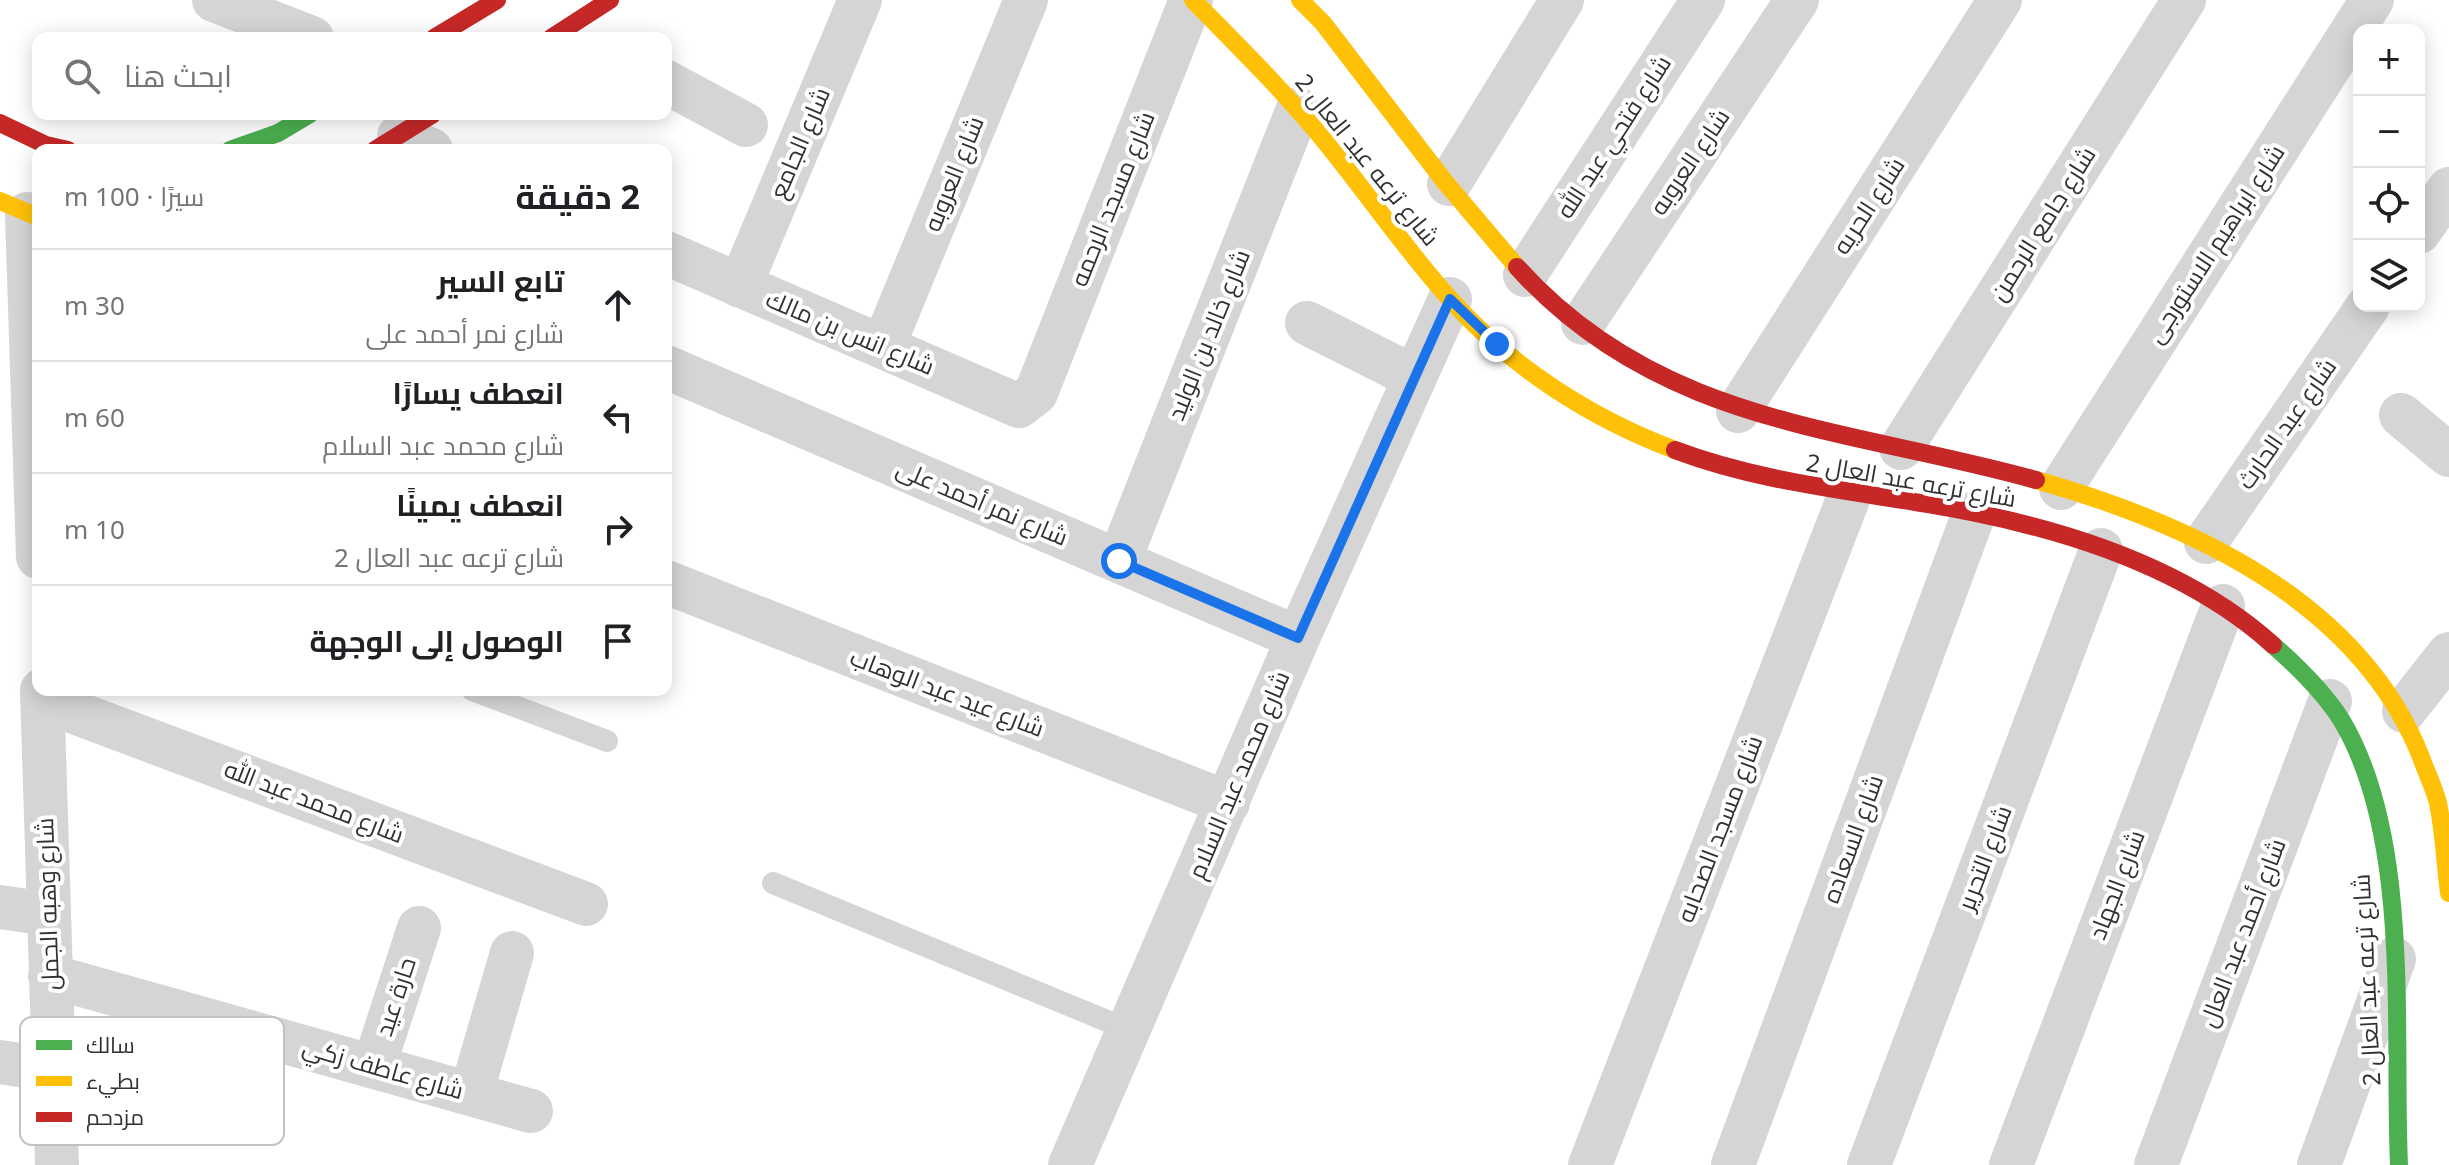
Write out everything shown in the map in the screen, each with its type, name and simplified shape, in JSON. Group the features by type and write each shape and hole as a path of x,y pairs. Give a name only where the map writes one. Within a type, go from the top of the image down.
{"street":[{"path":"214,0 297,32"},
{"path":"444,32 497,0"},
{"path":"571,32 610,0"},
{"name":"شارع الجامع","path":"740,286 860,0"},
{"name":"شارع العروبه","path":"883,347 1026,0"},
{"name":"شارع ترعه عبد العال 2","path":"1192,0 1298,109 1450,299 1517,360 1603,418 1661,446 1723,468 1850,494 1974,513 2101,550 2223,606 2282,648 2330,701 2353,737 2369,777 2386,858 2395,956 2399,1165"},
{"name":"شارع مسجد الرحمه","path":"1033,398 1192,0"},
{"path":"1449,184 1562,0"},
{"name":"شارع فتحي عبد الله","path":"1525,275 1703,0"},
{"name":"شارع العروبه","path":"1583,323 1797,0"},
{"name":"شارع الحريه","path":"1738,411 2000,0"},
{"name":"شارع جامع الرحمن","path":"1901,448 2184,0"},
{"name":"شارع ابراهيم الاستورجى","path":"2061,488 2372,0"},
{"name":"شارع ترعه عبد العال 2","path":"1320,8 1449,184 1525,275 1583,323 1667,378 1738,411 1986,466 2061,488 2206,542 2277,583 2342,636 2374,669 2404,711 2433,775 2449,845 2449,893"},
{"path":"672,85 746,125"},
{"name":"شارع خالد بن الوليد","path":"1119,561 1298,109"},
{"path":"247,144 278,133 300,120"},
{"path":"0,123 44,144"},
{"path":"2425,223 2449,189"},
{"path":"22,210 32,305"},
{"name":"شارع انس بن مالك","path":"672,256 1019,406 1033,398"},
{"name":"شارع محمد عبد السلام","path":"1070,1165 1298,638 1450,299"},
{"name":"شارع عبد الحارث","path":"2206,542 2364,312"},
{"path":"1307,323 1414,377"},
{"name":"شارع نمر أحمد على","path":"672,370 1298,638"},
{"path":"2401,415 2449,455"},
{"name":"شارع مسجد الصحابه","path":"1590,1165 1850,494"},
{"name":"شارع السعاده","path":"1733,1165 1974,513"},
{"name":"شارع التحرير","path":"1869,1165 2101,550"},
{"name":"شارع عيد عبد الوهاب","path":"672,584 1228,803"},
{"name":"شارع الجهاد","path":"2011,1165 2223,606"},
{"path":"2404,711 2449,654"},
{"name":"شارع وهبه الجمل","path":"42,696 53,1017"},
{"name":"شارع محمد عبد الله","path":"45,696 586,904"},
{"name":"شارع أحمد عبد العال","path":"2156,1165 2330,701"},
{"path":"0,907 48,914"},
{"name":"حارة عيد","path":"374,1066 419,928"},
{"path":"471,1094 512,953"},
{"path":"2319,1165 2395,956"},
{"name":"شارع عاطف زكي","path":"50,976 198,1017"},
{"name":"شارع عاطف زكي","path":"284,1041 531,1111"},
{"path":"0,1062 20,1065"},
{"name":"شارع وهبه الجمل","path":"57,1145 57,1165"}],"lane":[{"path":"488,696 607,741"},
{"path":"773,883 1129,1030"}],"traffic: fast":[{"path":"247,144 278,133 300,120"},
{"path":"2273,645 2310,680 2342,721 2364,768 2380,821 2394,937 2399,1165"}],"traffic: slow":[{"path":"1193,0 1303,116 1416,259 1474,324 1554,388 1613,422 1675,450"},
{"path":"1300,0 1323,23 1445,182 1517,267"},
{"path":"0,201 32,214"},
{"path":"2036,480 2152,519 2208,545 2262,576 2312,612 2356,654 2393,702 2432,785 2440,814 2449,893"}],"traffic: jam":[{"path":"444,32 497,0"},
{"path":"560,32 610,0"},
{"path":"385,144 423,120"},
{"path":"0,123 44,144"},
{"path":"1517,267 1573,320 1632,360 1694,390 1759,413 1826,431 2036,480"},
{"path":"1675,450 1747,472 1971,512 2091,544 2170,576 2241,619 2273,645"}],"route":[{"path":"1119,561 1298,638 1450,299 1497,344"}]}
